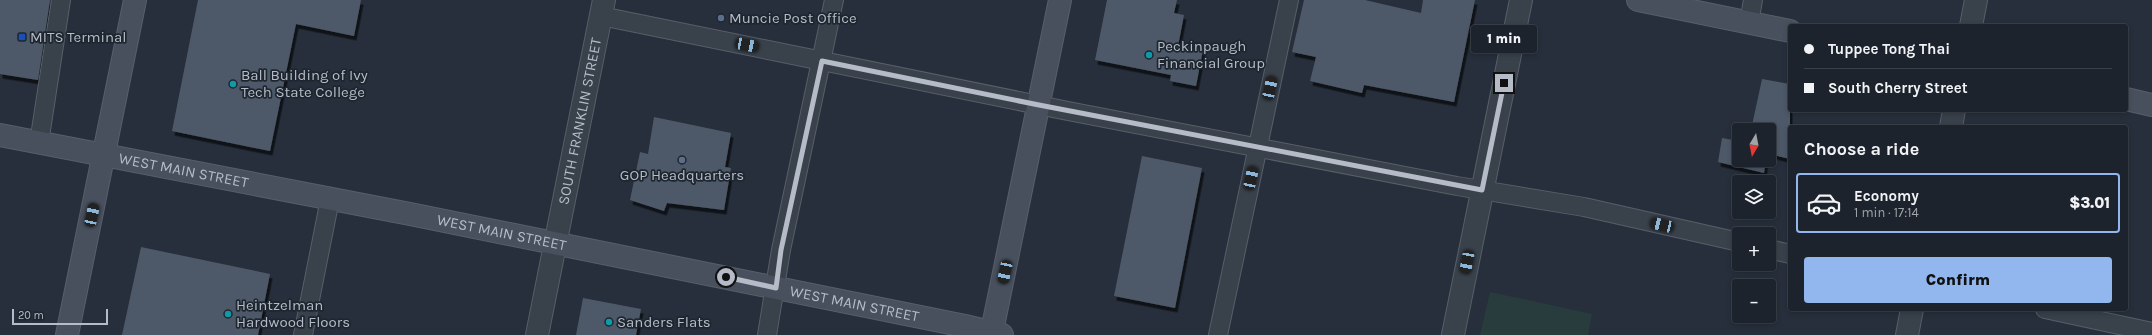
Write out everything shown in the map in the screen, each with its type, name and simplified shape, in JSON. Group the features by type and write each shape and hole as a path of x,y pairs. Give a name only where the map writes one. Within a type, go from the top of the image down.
{"main road":[{"path":"67,335 135,0"},
{"path":"995,334 1060,0"},
{"path":"1638,0 1788,31"},
{"path":"2128,99 2152,105"},
{"name":"WEST MAIN STREET","path":"0,135 555,243 995,334"}],"street":[{"path":"1453,335 1520,0"},
{"path":"1971,24 1976,0"},
{"name":"SOUTH FRANKLIN STREET","path":"537,335 602,8"},
{"path":"1951,125 1954,112"},
{"path":"1907,335 1912,311"}],"lane":[{"path":"39,143 61,0"},
{"path":"767,335 776,288 781,250 834,0"},
{"path":"1218,335 1289,0"},
{"path":"1749,23 1753,0"},
{"path":"602,8 822,61 1039,105 1482,190 1584,207 1732,240"},
{"path":"303,335 330,199"},
{"path":"1776,251 1788,254"},
{"path":"2054,311 2152,332"}],"shaded area":[{"path":"1490,292 1592,314 1588,335 1480,335"}],"building":[{"name":"MITS Terminal","path":"0,0 50,0 38,80 0,74"},
{"name":"Ball Building of Ivy Tech State College","path":"198,0 361,0 354,36 296,24 270,151 172,131"},
{"path":"1107,0 1177,0 1174,13 1184,15 1178,46 1203,50 1196,86 1170,81 1171,75 1095,60"},
{"path":"1304,0 1365,0 1421,13 1423,0 1475,0 1454,102 1364,85 1362,93 1310,81 1316,57 1292,52"},
{"path":"1762,79 1788,84 1788,112 1790,112 1790,125 1788,125 1788,159 1776,156 1776,123 1753,123"},
{"name":"GOP Headquarters","path":"654,117 731,133 725,167 731,168 724,210 667,203 664,211 630,200 640,152 648,154"},
{"path":"1722,138 1732,140 1732,165 1718,162"},
{"path":"1142,156 1202,168 1175,308 1114,296"},
{"path":"1739,167 1765,167 1764,173"},
{"path":"141,247 270,274 258,335 122,335"},
{"name":"Sanders Flats","path":"583,298 641,309 636,335 576,335"}],"place":[{"name":"Muncie Post Office","path":"721,18"},
{"name":"MITS Terminal","path":"22,37"},
{"name":"Peckinpaugh Financial Group","path":"1149,55"},
{"name":"Ball Building of Ivy Tech State College","path":"233,84"},
{"name":"GOP Headquarters","path":"682,160"},
{"name":"Heintzelman Hardwood Floors","path":"228,314"},
{"name":"Sanders Flats","path":"609,322"}],"route":[{"path":"726,277 776,288 781,250 822,61 1039,105 1482,190 1504,83"}]}
